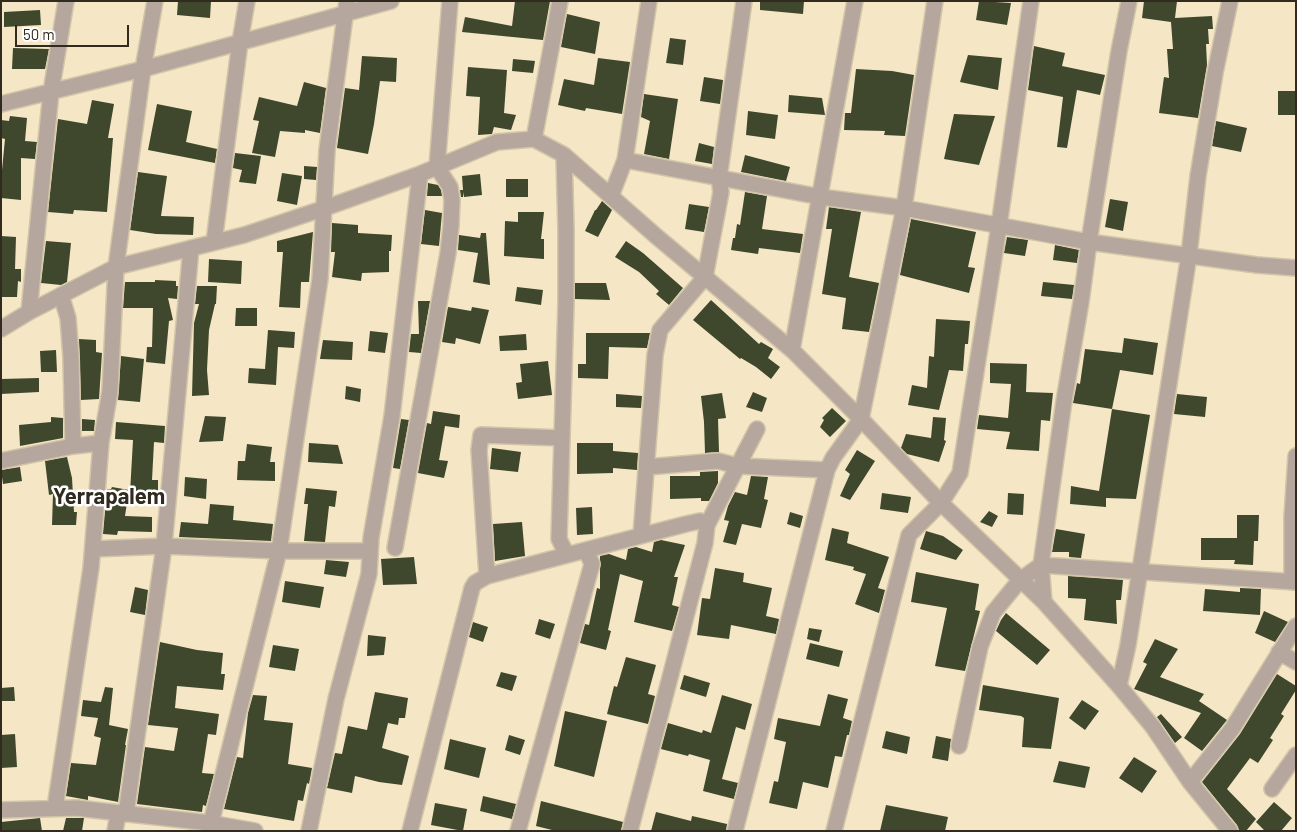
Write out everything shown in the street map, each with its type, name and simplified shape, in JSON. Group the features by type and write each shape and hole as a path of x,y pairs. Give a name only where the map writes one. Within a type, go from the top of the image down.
{"street":[{"path":"29,312 51,92 66,1"},
{"path":"55,808 93,549 101,443 110,391 116,267 143,69 155,1"},
{"path":"214,242 240,42 248,1"},
{"path":"1,104 143,69 240,42 346,8 391,1"},
{"path":"395,548 448,253 451,226 452,200 450,187 437,167 450,1"},
{"path":"534,138 560,1"},
{"path":"611,196 625,160 649,1"},
{"path":"641,535 655,355 660,330 705,277 721,192 719,178 744,1"},
{"path":"792,350 855,1"},
{"path":"735,831 827,470 833,458 861,419 904,208 935,1"},
{"path":"834,831 909,535 940,503 960,473 999,226 1031,1"},
{"path":"1044,602 1041,564 1064,401 1129,1"},
{"path":"1119,686 1128,645 1189,255 1198,176 1215,73 1230,1"},
{"path":"210,827 279,551 320,279 327,150 346,8"},
{"path":"1,329 29,312 116,267 244,235 420,174 497,142 534,138 564,155 792,350 861,419 940,503 1044,602 1153,727 1190,782 1230,831"},
{"path":"564,155 566,284 559,539 567,555"},
{"path":"625,160 821,197 904,208 1089,242 1257,265 1296,268"},
{"path":"309,831 336,699 368,574 392,416 420,174"},
{"path":"115,831 122,814 164,546 192,248"},
{"path":"61,295 68,318 71,347 73,446"},
{"path":"630,831 705,543 707,525 757,429"},
{"path":"487,576 479,450 481,435 562,438"},
{"path":"1,461 73,446 101,443"},
{"path":"959,746 980,647 993,613 1020,580 1041,564 1294,582 1292,518 1296,456"},
{"path":"647,467 718,461 738,466 827,470"},
{"path":"410,831 472,588 475,583 487,576 641,535 700,521 707,525"},
{"path":"93,549 164,546 279,551 370,551"},
{"path":"518,831 592,564 586,550"},
{"path":"1190,782 1232,729 1296,626"},
{"path":"1279,652 1296,662"},
{"path":"1272,788 1296,756"},
{"path":"1,810 76,808 210,827 255,831"}],"building":[{"path":"178,1 211,1 210,18 177,15"},
{"path":"515,1 550,1 543,40 462,32 465,17 512,26"},
{"path":"760,1 804,1 803,14 760,10"},
{"path":"979,1 1011,3 1007,25 976,20"},
{"path":"1144,1 1177,1 1175,18 1212,16 1213,29 1208,29 1209,44 1206,44 1207,65 1198,118 1159,113 1164,77 1169,78 1167,49 1173,49 1171,22 1142,18"},
{"path":"40,10 41,25 4,27 4,12"},
{"path":"567,14 600,22 595,54 561,47"},
{"path":"670,38 686,40 683,65 666,63"},
{"path":"1034,46 1065,53 1062,66 1105,75 1100,95 1077,90 1067,148 1057,147 1063,97 1028,90"},
{"path":"13,48 49,49 45,69 12,69"},
{"path":"968,55 1002,58 998,90 960,82"},
{"path":"362,56 397,58 396,82 380,81 368,154 337,148 345,88 359,90"},
{"path":"598,58 630,62 622,114 586,108 585,111 558,105 564,79 594,85"},
{"path":"513,59 535,61 533,73 512,71"},
{"path":"468,67 507,70 504,113 516,115 511,130 494,127 492,134 478,135 480,97 466,96"},
{"path":"856,69 892,71 914,75 905,136 884,135 885,131 844,130 845,113 851,113"},
{"path":"704,77 723,80 720,104 700,101"},
{"path":"304,82 326,88 320,133 305,130 305,133 280,131 275,157 252,153 259,121 253,120 259,97 297,106"},
{"path":"1278,91 1296,91 1296,115 1278,115"},
{"path":"644,94 678,99 669,159 644,154 650,121 641,117"},
{"path":"789,95 822,98 825,115 788,112"},
{"path":"92,100 114,104 108,138 113,138 107,212 74,210 73,214 48,212 58,119 87,124"},
{"path":"157,104 192,111 186,142 217,149 215,163 148,150"},
{"path":"748,111 778,115 775,139 746,135"},
{"path":"954,114 995,116 979,165 944,159"},
{"path":"10,116 27,118 25,141 37,142 35,159 21,158 21,200 1,198 5,139 1,138 1,120 9,121"},
{"path":"1216,121 1247,128 1241,152 1212,146"},
{"path":"699,143 714,147 712,164 695,161"},
{"path":"235,153 261,156 256,184 239,182 242,170 233,168"},
{"path":"745,155 790,167 786,181 741,172"},
{"path":"304,166 317,167 316,180 304,179"},
{"path":"138,172 167,176 161,216 194,217 193,235 156,234 130,230"},
{"path":"282,173 302,176 297,205 277,201"},
{"path":"480,174 482,195 464,197 464,192 463,197 461,197 460,190 463,190 462,176"},
{"path":"506,179 528,179 528,197 506,197"},
{"path":"428,183 438,185 442,196 427,196"},
{"path":"745,192 767,196 762,229 803,234 800,253 759,248 758,254 731,250 737,224 740,225"},
{"path":"1110,199 1128,202 1123,231 1105,227"},
{"path":"602,201 612,210 598,237 585,231 595,210"},
{"path":"689,204 709,207 704,232 685,229"},
{"path":"829,207 861,212 849,277 879,283 869,332 842,329 846,298 822,294 832,229 826,229"},
{"path":"425,210 442,213 439,246 421,244"},
{"path":"518,212 544,212 541,239 544,239 544,259 504,256 505,221 518,222"},
{"path":"911,219 976,232 968,267 975,268 969,293 900,275"},
{"path":"332,223 358,225 358,233 392,235 391,251 389,251 389,272 362,273 361,281 332,277 335,252 331,252"},
{"path":"313,232 309,282 301,282 300,308 279,307 283,252 277,252 277,241"},
{"path":"481,233 486,233 490,285 473,282 478,253 458,250 459,235 480,238"},
{"path":"1,236 16,237 15,269 21,269 21,282 18,281 17,297 1,297"},
{"path":"1007,237 1028,240 1025,256 1004,253"},
{"path":"46,241 71,243 67,282 61,285 41,283"},
{"path":"626,241 643,253 683,288 669,305 656,294 659,291 639,272 615,257"},
{"path":"1055,245 1079,250 1077,263 1053,260"},
{"path":"209,259 242,261 241,284 208,282"},
{"path":"155,280 176,281 176,286 178,286 177,299 168,298 173,320 169,321 165,364 146,362 147,347 152,347 153,308 123,308 125,282 155,282"},
{"path":"1043,282 1074,285 1072,299 1041,296"},
{"path":"575,283 606,283 610,300 575,299"},
{"path":"197,286 217,286 216,304 209,330 207,370 209,395 192,396 194,323 199,304 195,304"},
{"path":"517,287 543,290 541,305 515,301"},
{"path":"711,300 759,344 761,342 773,349 768,358 780,367 771,379 756,367 740,359 693,320"},
{"path":"418,301 430,301 421,353 409,352 411,334 419,334"},
{"path":"448,307 471,311 472,307 489,310 480,344 456,338 455,344 442,342"},
{"path":"236,308 257,308 257,326 235,326"},
{"path":"936,319 970,321 968,344 965,344 963,371 949,370 939,410 908,405 912,385 927,388 929,356 934,357"},
{"path":"268,330 295,332 294,348 278,347 276,385 248,383 249,368 265,369"},
{"path":"370,331 388,333 385,353 368,351"},
{"path":"586,333 650,333 647,348 609,347 608,379 578,378 578,364 586,364"},
{"path":"526,334 527,350 500,351 499,336"},
{"path":"1124,338 1158,343 1153,375 1120,370 1112,409 1073,403 1077,383 1080,384 1085,349 1122,353"},
{"path":"79,339 96,340 96,352 102,353 99,399 81,400"},
{"path":"323,340 353,342 352,360 320,359"},
{"path":"56,350 57,372 41,372 40,351"},
{"path":"121,356 144,359 140,402 118,400"},
{"path":"548,361 552,395 518,399 516,383 522,382 520,364"},
{"path":"990,363 1027,364 1026,392 1053,393 1050,421 1041,420 1039,451 1006,449 1010,432 977,429 979,415 1008,418 1011,384 990,383"},
{"path":"39,378 39,392 1,394 1,379"},
{"path":"346,386 361,389 360,402 345,399"},
{"path":"753,392 767,398 762,412 746,407"},
{"path":"722,393 726,418 718,419 719,452 705,453 701,396"},
{"path":"616,394 642,396 641,408 616,407"},
{"path":"1177,394 1207,397 1205,417 1174,414"},
{"path":"832,408 846,421 830,437 820,427 824,420 822,418"},
{"path":"1112,409 1150,415 1136,499 1106,498 1106,507 1070,504 1071,486 1099,491"},
{"path":"433,411 460,415 459,428 445,426 439,460 448,461 444,478 418,473 427,423 431,424"},
{"path":"205,416 226,417 223,441 199,442"},
{"path":"51,417 63,418 63,438 20,446 19,425 51,422"},
{"path":"933,417 946,418 944,440 946,441 939,462 907,454 901,448 906,434 931,438"},
{"path":"82,419 95,420 94,431 82,431"},
{"path":"401,419 409,420 400,469 393,468"},
{"path":"116,422 165,426 164,443 154,442 152,480 158,480 158,492 130,493 133,440 115,439"},
{"path":"309,443 338,445 343,464 308,462"},
{"path":"577,443 613,443 613,451 638,453 637,470 613,468 613,473 577,474"},
{"path":"247,444 272,447 270,462 275,462 275,481 237,480 238,461 245,461"},
{"path":"492,448 521,452 518,472 490,469"},
{"path":"857,450 875,461 850,500 840,496 850,474 845,470"},
{"path":"67,457 72,478 74,512 77,512 76,525 52,525 53,494 49,495 45,461"},
{"path":"20,467 22,481 3,484 1,470"},
{"path":"718,471 718,483 709,501 701,501 701,498 670,499 670,476 700,476 700,472"},
{"path":"751,476 768,477 764,499 768,500 761,528 742,524 736,545 723,542 729,521 724,520 728,506 735,492 747,495"},
{"path":"185,477 207,479 206,499 184,496"},
{"path":"112,487 129,490 125,516 152,517 152,532 118,531 117,535 103,534 107,489"},
{"path":"306,488 337,491 335,507 329,506 325,542 304,541 308,504 304,504"},
{"path":"882,493 911,497 908,513 880,509"},
{"path":"1008,493 1024,494 1023,515 1007,514"},
{"path":"210,504 234,506 233,520 273,524 271,541 179,537 181,522 208,524"},
{"path":"592,507 593,534 577,535 576,508"},
{"path":"989,511 998,516 992,527 980,522"},
{"path":"790,512 803,516 800,528 787,524"},
{"path":"1237,515 1259,515 1258,541 1254,541 1253,565 1234,564 1235,560 1201,560 1201,538 1237,538"},
{"path":"522,522 525,556 495,561 493,524"},
{"path":"832,528 849,532 847,543 889,557 878,588 885,590 879,613 855,604 866,574 853,570 854,567 825,560"},
{"path":"1056,529 1085,534 1081,558 1069,557 1069,552 1052,552"},
{"path":"926,531 943,536 963,550 956,560 920,549"},
{"path":"661,540 685,545 674,577 678,577 672,605 679,607 672,631 634,622 643,581 620,574 608,630 611,631 606,650 580,643 585,624 589,625 597,588 600,589 600,556 609,554 626,560 628,549 636,547 652,552 654,542"},
{"path":"414,557 417,584 383,585 381,559"},
{"path":"326,560 349,562 346,577 324,574"},
{"path":"715,568 744,573 743,582 772,588 766,616 779,619 776,634 731,625 729,639 697,635 702,598 710,599"},
{"path":"916,572 979,584 975,610 980,611 965,671 935,666 947,608 911,602"},
{"path":"1068,576 1123,580 1121,600 1116,600 1117,624 1084,620 1086,599 1068,598"},
{"path":"285,581 324,587 320,608 282,602"},
{"path":"135,587 148,590 145,615 130,612"},
{"path":"1240,588 1261,589 1260,615 1203,611 1205,589 1240,592"},
{"path":"1264,611 1288,622 1275,642 1255,633"},
{"path":"1006,613 1050,650 1037,665 996,631"},
{"path":"539,619 555,624 550,639 535,634"},
{"path":"473,622 488,627 483,642 469,637"},
{"path":"809,628 822,630 819,642 807,639"},
{"path":"368,635 386,637 384,655 367,656"},
{"path":"1155,639 1178,649 1160,677 1204,694 1199,701 1227,720 1202,751 1184,738 1201,713 1134,689 1147,664 1143,662"},
{"path":"160,642 197,650 223,653 221,674 225,674 223,690 177,686 175,708 219,714 216,735 208,734 202,773 214,774 206,806 203,805 202,812 137,804 145,747 174,751 178,728 148,725"},
{"path":"810,643 843,651 839,667 806,659"},
{"path":"273,645 299,649 295,671 269,667"},
{"path":"626,657 656,665 648,694 655,696 648,724 607,714 614,686 617,687"},
{"path":"501,672 517,676 512,691 496,686"},
{"path":"1277,674 1296,686 1296,690 1281,714 1284,716 1270,738 1273,740 1258,763 1250,758 1227,789 1256,819 1246,831 1239,831 1237,825 1202,782 1240,734"},
{"path":"684,675 710,683 706,697 680,689"},
{"path":"983,685 1059,698 1051,749 1022,747 1024,718 1021,716 979,710"},
{"path":"14,687 15,701 1,701 1,688"},
{"path":"105,687 113,688 109,725 128,729 118,802 88,796 88,800 66,796 71,763 96,765 101,738 94,736 98,718 81,716 83,700 101,702"},
{"path":"375,692 408,698 405,718 399,718 398,725 388,723 382,748 409,756 402,785 355,776 352,793 327,788 335,753 342,754 348,726 367,730"},
{"path":"828,694 848,699 843,718 852,721 842,757 835,756 828,788 803,782 797,809 769,803 774,781 778,782 786,742 774,739 778,718 820,726"},
{"path":"253,695 267,696 264,720 293,723 288,764 312,768 303,801 298,800 294,821 224,809 237,757 243,758 248,713"},
{"path":"722,695 752,704 745,730 736,727 722,779 738,783 734,799 703,791 710,760 661,749 668,723 702,733 703,730 711,733"},
{"path":"1082,700 1099,711 1085,730 1069,718"},
{"path":"565,711 607,721 594,777 554,766"},
{"path":"1161,714 1182,737 1175,743 1157,717"},
{"path":"886,731 910,737 907,754 882,748"},
{"path":"15,734 17,767 1,768 1,735"},
{"path":"509,735 525,740 520,755 505,750"},
{"path":"936,736 951,739 948,761 932,758"},
{"path":"450,739 486,748 479,778 444,769"},
{"path":"1134,757 1157,771 1142,793 1119,778"},
{"path":"1059,761 1090,767 1085,788 1053,782"},
{"path":"483,796 516,804 512,819 480,811"},
{"path":"541,801 623,822 621,831 556,831 536,826"},
{"path":"1274,802 1292,818 1281,831 1265,831 1256,822"},
{"path":"435,803 467,809 463,831 431,825"},
{"path":"886,805 948,817 945,831 880,831"},
{"path":"656,812 691,821 692,816 727,824 726,831 651,831"},
{"path":"40,818 42,831 1,831 1,822"},
{"path":"66,818 84,818 82,831 63,831"}],"district":[{"name":"Yerrapalem","path":"109,497"}]}
